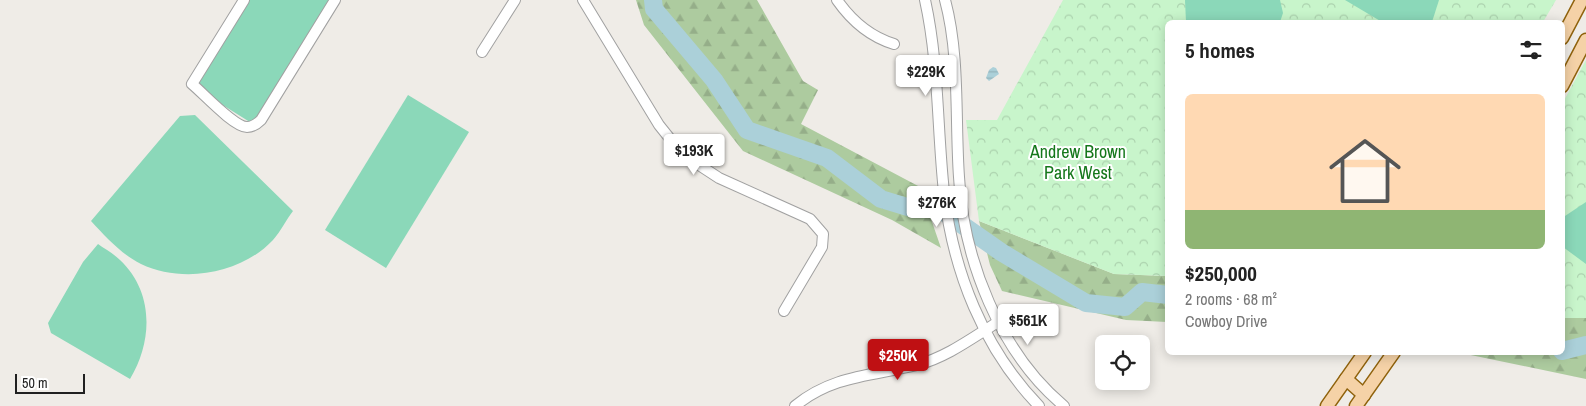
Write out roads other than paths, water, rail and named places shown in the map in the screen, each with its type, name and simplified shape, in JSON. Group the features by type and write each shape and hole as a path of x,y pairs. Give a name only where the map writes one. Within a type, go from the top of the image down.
{"main road":[{"path":"1565,32 1582,0"},
{"path":"1565,80 1586,40"},
{"path":"1327,406 1362,355"},
{"path":"1356,406 1392,355"},
{"path":"1346,379 1364,395"}],"street":[{"path":"244,0 192,84 237,123 247,127 261,120 335,0"},
{"path":"482,52 515,0"},
{"path":"583,0 659,125 675,145 693,161 719,178 803,215 820,228 824,238 822,247 784,311"},
{"path":"837,0 845,11 876,39 894,44"},
{"path":"925,0 934,54 944,191 963,280 985,330 1018,384 1039,406"},
{"path":"945,0 952,46 959,180 976,267 985,294 998,322 1040,383 1064,406"},
{"path":"795,406 808,396 836,382 933,359 998,322"}],"water":[{"path":"993,67 996,68 999,74 989,81 986,78 989,70"}],"waterway":[{"path":"653,0 654,9 714,80 747,130 827,158 881,199 914,209 928,201 1001,252 1086,303 1125,307 1142,292 1165,295"},
{"path":"1565,350 1586,345"}],"park label":[{"name":"Andrew Brown Park West","path":"1078,161"}]}
